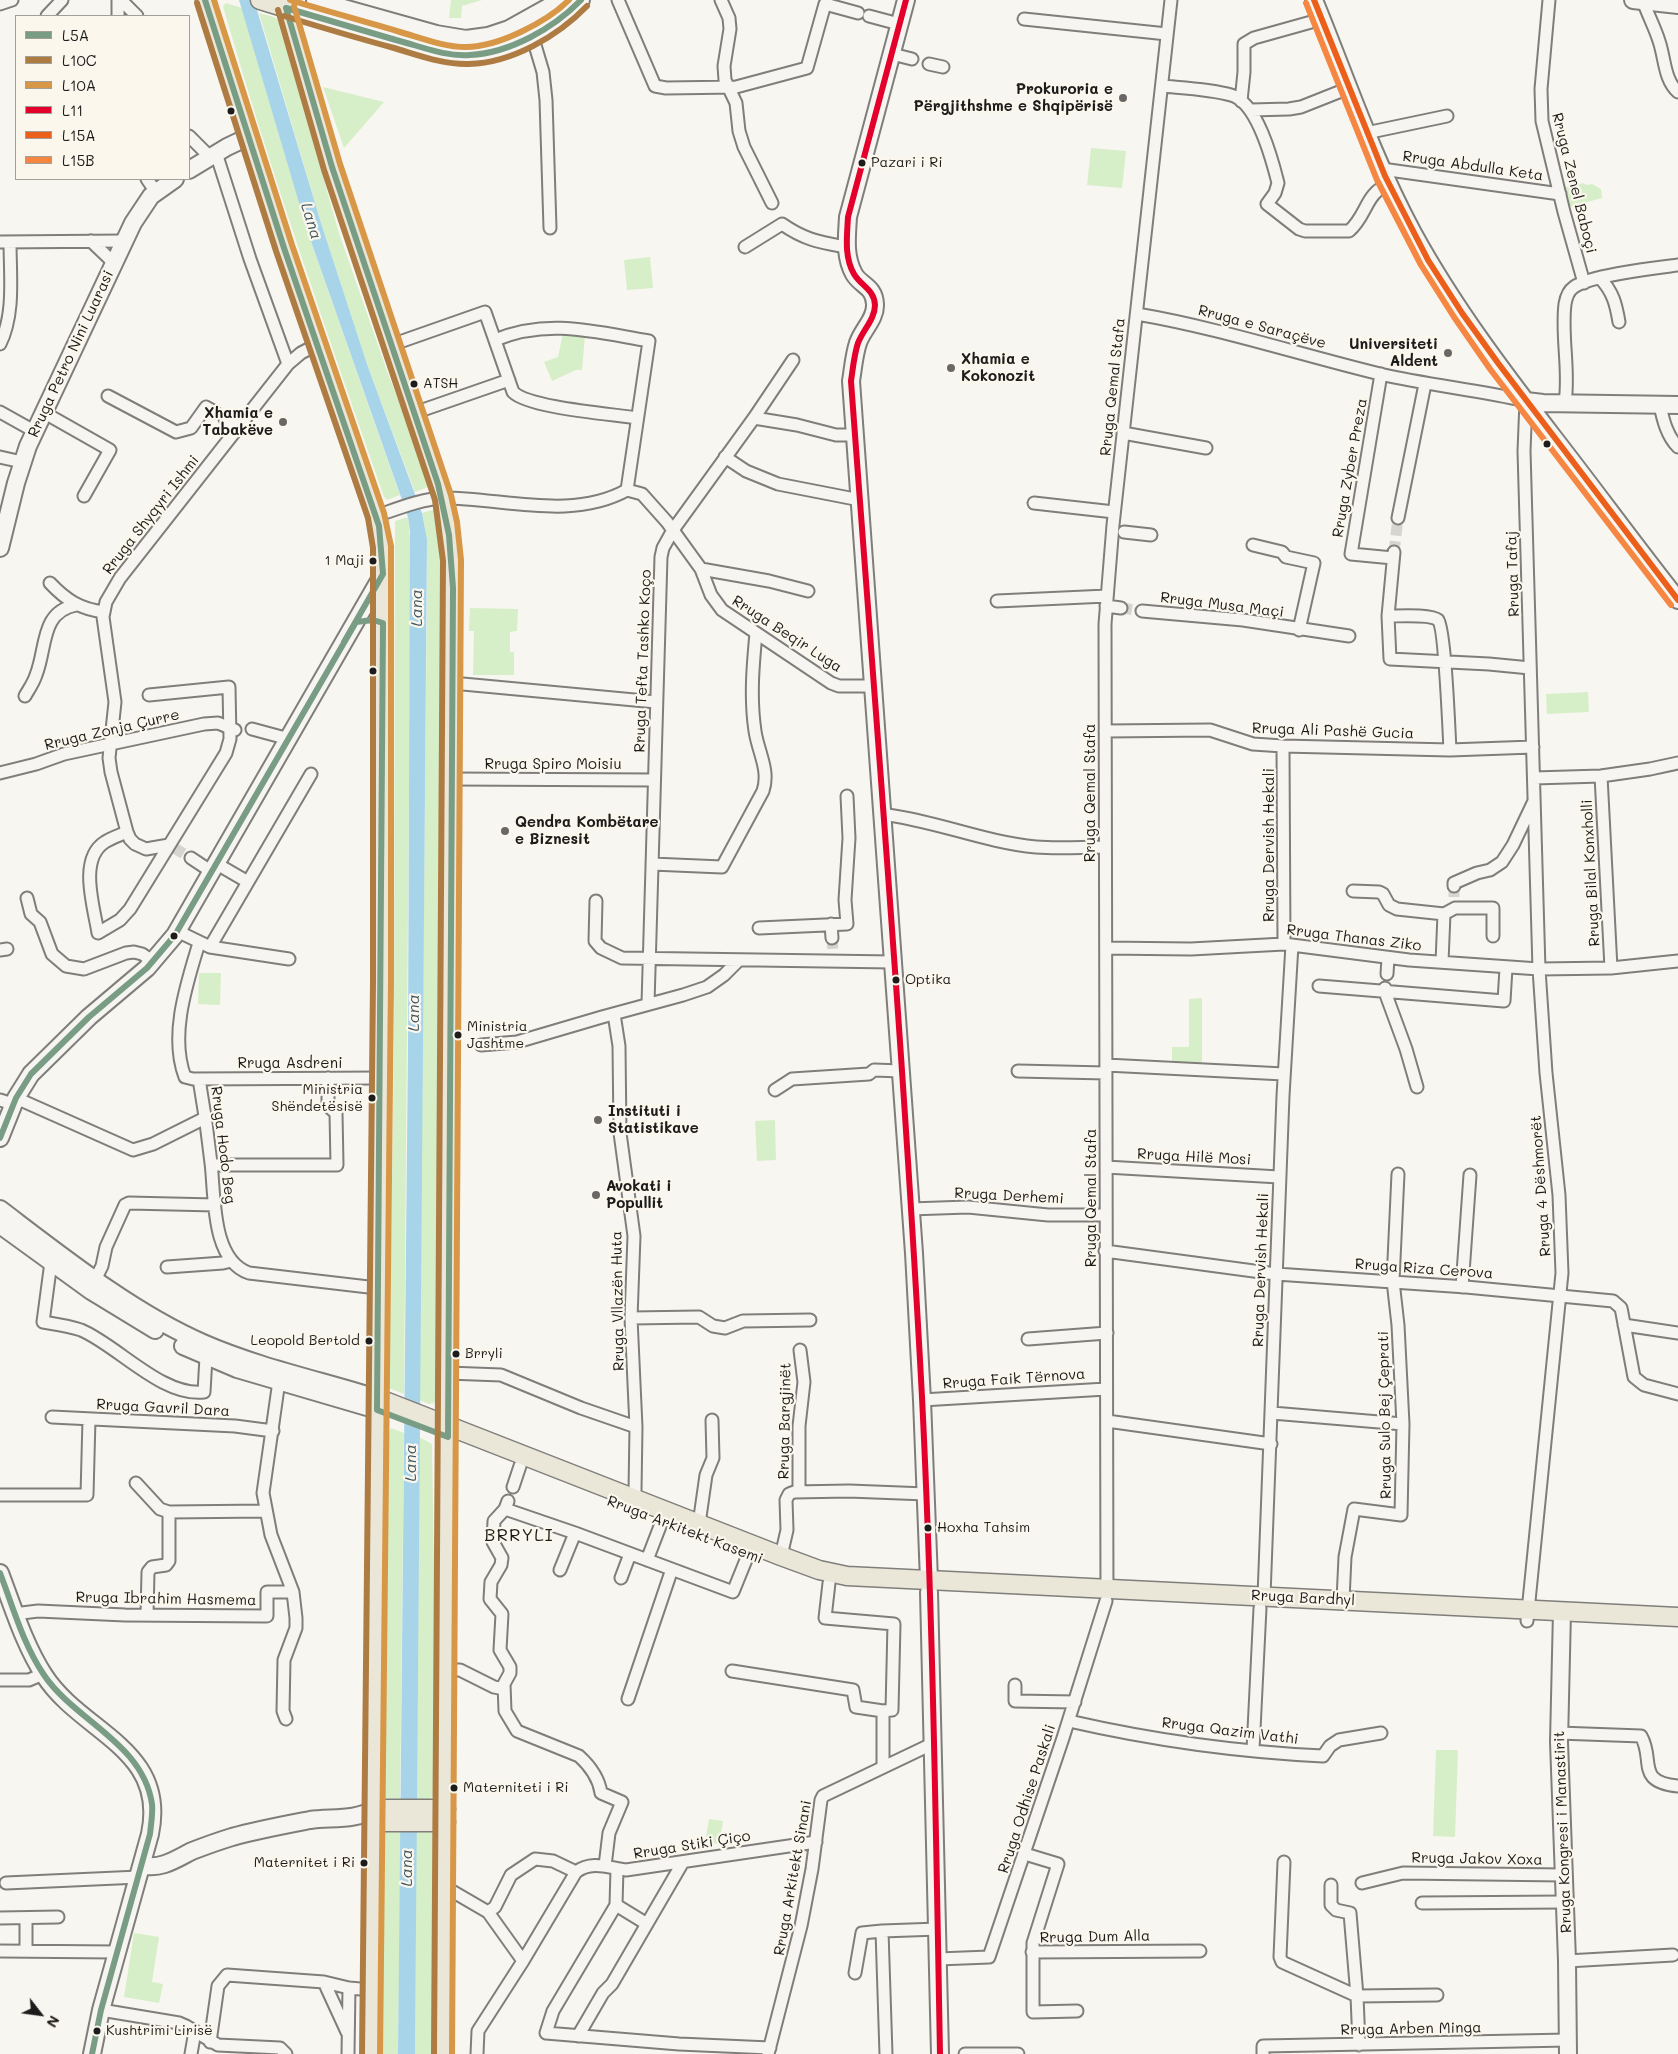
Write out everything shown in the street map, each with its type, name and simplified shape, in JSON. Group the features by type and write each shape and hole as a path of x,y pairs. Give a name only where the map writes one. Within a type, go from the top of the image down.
{"main road":[{"path":"206,0 248,137 376,516 382,547 380,1078 377,1288 384,1407 371,2054"},
{"path":"316,0 436,34 466,39 488,36 509,29 561,0"},
{"path":"274,2 432,50 458,55 474,55 514,44 532,35 573,9 581,0"},
{"path":"906,0 848,217 846,247 852,269 858,280 869,288 874,298 874,312 858,343 851,381 901,1071 922,1400 934,1743 940,2054"},
{"path":"1314,0 1366,133 1389,184 1414,235 1443,284 1478,338 1678,600"},
{"path":"1638,1 1678,5"},
{"path":"274,2 332,167 414,413 450,540 453,588 447,1670 438,1816 445,1887 444,2054"},
{"path":"190,169 248,137"},
{"name":"Rruga Petro Nini Luarasi","path":"0,548 22,462 34,431 124,241 139,214 151,185 171,180"},
{"path":"1526,401 1678,405"},
{"path":"0,1138 10,1101 31,1074 63,1041 154,962 177,931 383,574"},
{"path":"356,622 373,620 383,623"},
{"path":"0,1209 96,1280 171,1327 202,1343 448,1431"},
{"path":"0,1225 126,1314 206,1357 278,1381 384,1407"},
{"name":"Rruga Arkitekt Kasemi","path":"448,1431 520,1466 797,1574 829,1583 861,1588 929,1586"},
{"name":"Rruga Arkitekt Kasemi","path":"448,1431 632,1498 819,1570 847,1576 929,1586"},
{"path":"0,1575 14,1614 43,1674 55,1690 125,1751 146,1778 150,1788 153,1813 150,1834 141,1871 116,1952 92,2054"},
{"name":"Rruga Bardhyl","path":"929,1586 1528,1615 1678,1629"},
{"name":"Rruga Bardhyl","path":"1262,1602 1343,1600 1528,1615"},
{"name":"Rruga Bardhyl","path":"1561,1617 1678,1617"},
{"name":"Rruga Kongresi i Manastirit","path":"1561,1617 1559,1733 1563,1875 1568,1961 1568,2047"},
{"path":"141,1871 150,1867 160,1866 218,1842 265,1829 312,1820 376,1816 438,1816"}],"street":[{"path":"0,4 12,0"},
{"path":"48,15 62,0"},
{"path":"118,15 119,0"},
{"path":"119,0 136,15"},
{"path":"618,0 655,86 729,87 744,85 807,68 825,4 899,24"},
{"path":"721,0 730,29 724,66 725,80 736,103 739,131 744,147 772,203"},
{"name":"Rruga Qemal Stafa","path":"1107,1595 1106,601 1118,531 1114,512 1171,0"},
{"name":"Rruga Zenel Baboçi","path":"1549,0 1541,105 1543,126 1584,283"},
{"path":"1638,1 1660,45 1667,74 1673,87 1678,92"},
{"path":"1024,19 1167,34"},
{"path":"1241,101 1244,44 1254,38 1322,19"},
{"path":"532,35 542,65 546,100 550,228"},
{"path":"892,54 912,59"},
{"path":"929,64 943,67"},
{"path":"1162,86 1231,94 1251,110 1257,121 1278,183 1275,194 1267,204 1305,231 1349,231 1360,220 1376,190 1389,184"},
{"path":"1251,110 1302,107 1348,88"},
{"path":"1366,133 1447,116"},
{"path":"190,137 213,155 288,364"},
{"name":"Rruga Abdulla Keta","path":"1382,168 1560,194"},
{"path":"745,246 782,224 799,235 818,242 846,247"},
{"path":"91,241 114,263"},
{"path":"0,344 6,330 8,310 5,242 124,241"},
{"path":"1565,403 1567,379 1565,304 1570,290 1600,278 1678,265"},
{"path":"1600,278 1608,287 1615,300 1618,322"},
{"path":"391,345 485,312 516,396 530,402 637,418"},
{"name":"Rruga e Saraçëve","path":"1137,314 1186,322 1425,384 1526,401"},
{"path":"376,516 437,499 571,507 599,503 628,490 649,341 594,332 545,327 510,334 495,340"},
{"name":"Rruga Shyqyri Ishmi","path":"127,832 109,758 115,702 103,624 106,602 120,578 288,364 301,353 318,344"},
{"name":"Rruga Tefta Tashko Koço","path":"648,1004 661,556 663,548 673,530 754,418 793,360"},
{"name":"Rruga Zyber Preza","path":"1381,374 1351,554 1393,555 1388,616"},
{"path":"414,413 509,380"},
{"path":"1398,518 1425,384"},
{"path":"108,396 176,432 191,428 206,407 215,412"},
{"name":"Rruga Tafaj","path":"1526,401 1524,451 1532,747"},
{"path":"1660,405 1664,421 1673,442 1678,447"},
{"path":"0,412 34,431"},
{"path":"43,412 110,450 84,496"},
{"path":"754,418 797,424 836,435 855,435"},
{"path":"225,419 239,426"},
{"path":"1123,434 1206,448"},
{"path":"0,457 22,462"},
{"path":"725,457 746,471 778,484 860,500"},
{"name":"Rruga Beqir Luga","path":"628,490 642,494 673,530 701,569 711,595 722,610 831,684 839,686 873,686"},
{"path":"1034,503 1114,512"},
{"path":"1118,531 1151,535"},
{"name":"Rruga Musa Maçi","path":"1253,545 1282,552 1286,557 1314,563 1299,630"},
{"path":"701,569 769,581 808,592"},
{"path":"50,583 61,595 76,605 86,610 104,612"},
{"path":"997,601 1106,601 1121,608"},
{"path":"25,696 36,675 51,621 62,610 76,605"},
{"name":"Rruga Musa Maçi","path":"1142,611 1243,620 1299,630 1349,636"},
{"path":"1450,750 1444,661 1441,626 1436,619 1388,616 1390,659 1444,661 1530,668"},
{"path":"652,864 722,866 763,792 766,773 756,740 753,707 756,633"},
{"path":"452,683 656,702"},
{"path":"149,695 228,687 232,729 230,739 226,753 172,847 130,909 120,920 98,933 89,869 94,854 99,848 105,842 127,832 140,848 172,847"},
{"name":"Rruga Zonja Çurre","path":"0,773 36,764 64,754 204,724 218,723 232,729"},
{"path":"252,729 289,738"},
{"name":"Rruga Ali Pashë Gucia","path":"1105,731 1210,730 1253,744 1283,746 1450,750 1532,747"},
{"name":"Rruga Dervish Hekali","path":"1253,1750 1271,1444 1288,944 1283,746"},
{"name":"Rruga 4 Dëshmorët","path":"1528,1615 1562,1273 1559,1195 1546,1073 1539,969 1532,747"},
{"path":"1534,778 1602,776 1678,763"},
{"path":"205,945 248,882 311,774"},
{"name":"Rruga Bilal Konxholli","path":"1602,776 1611,968"},
{"name":"Rruga Spiro Moisiu","path":"451,779 654,780"},
{"path":"759,928 847,924 845,900 850,838 847,796"},
{"path":"1454,886 1454,883 1477,873 1490,870 1502,862 1513,845 1535,800"},
{"path":"881,814 924,821 985,837 1036,847 1105,847"},
{"path":"191,858 248,882"},
{"path":"1353,891 1379,892 1384,894 1389,905 1397,909 1444,914 1455,905 1493,908 1493,936"},
{"path":"27,898 31,914 40,922 52,954 66,966 84,969 126,953 134,952 142,954 154,962"},
{"path":"596,901 595,941 597,945 622,958 649,960 739,960 833,957 893,962"},
{"path":"1442,962 1444,914"},
{"path":"831,924 832,938"},
{"path":"177,931 205,945 289,959"},
{"name":"Rruga Thanas Ziko","path":"1106,948 1191,949 1288,944 1388,958 1539,969 1611,968 1678,961"},
{"name":"Rruga Hodo Beg","path":"205,945 184,996 179,1036 185,1077 188,1079 199,1079 220,1235 231,1261 249,1273 377,1288"},
{"path":"1387,974 1388,958"},
{"path":"481,1045 517,1042 707,987 724,976 739,960"},
{"path":"1319,986 1385,990 1504,1002 1506,968"},
{"path":"1385,990 1417,1087"},
{"name":"Rruga Vllazën Huta","path":"614,1014 619,1046 620,1134 634,1236 631,1318 636,1427 635,1491 632,1498"},
{"path":"1018,1071 1106,1069 1284,1074"},
{"path":"775,1090 792,1078 869,1074 874,1070 901,1071"},
{"path":"212,1165 337,1165 336,1113 328,1106 328,1078"},
{"name":"Rruga Asdreni","path":"199,1079 380,1078"},
{"path":"10,1101 133,1150 154,1144 205,1118"},
{"name":"Rruga Hilë Mosi","path":"1106,1167 1280,1178"},
{"name":"Rruga Sulo Bej Çeprati","path":"1343,1600 1345,1556 1354,1509 1402,1516 1403,1424 1398,1324 1392,1282 1398,1174"},
{"path":"1462,1287 1470,1175"},
{"path":"96,1280 102,1266 106,1247 125,1205 129,1203 215,1205"},
{"name":"Rruga Derhemi","path":"910,1209 968,1207 1048,1215 1106,1215"},
{"name":"Rruga Riza Cerova","path":"1106,1250 1276,1274 1462,1287 1613,1301 1621,1308 1634,1377 1644,1385 1678,1394"},
{"path":"167,1267 223,1264 231,1261"},
{"path":"51,1262 43,1322 80,1330 138,1368 187,1391 204,1392 206,1357"},
{"path":"631,1318 699,1317 713,1326 726,1328 743,1321 810,1320"},
{"path":"1624,1325 1678,1333"},
{"path":"1028,1339 1107,1333"},
{"name":"Rruga Bargjinët","path":"799,1492 799,1426 804,1382 800,1350"},
{"path":"448,1373 501,1375 581,1408 636,1427"},
{"path":"278,1381 273,1430 263,1492 271,1535 293,1592 296,1628 287,1649 283,1671 283,1711 286,1719"},
{"name":"Rruga Faik Tërnova","path":"922,1400 1106,1389"},
{"path":"1272,1412 1403,1424"},
{"name":"Rruga Gavril Dara","path":"52,1417 235,1426 273,1430"},
{"path":"0,1494 87,1495 89,1419"},
{"path":"699,1524 702,1516 705,1483 713,1458 712,1420"},
{"path":"1107,1421 1271,1444"},
{"path":"513,1487 520,1466"},
{"path":"136,1483 160,1509 169,1512 266,1511"},
{"name":"Rruga Bargjinët","path":"781,1556 787,1530 786,1500 789,1494 848,1491 926,1494"},
{"path":"748,1555 734,1592 630,1554 506,1505 494,1521 493,1542 502,1558 501,1565 491,1582 490,1599 492,1604 502,1614 500,1650 510,1667 504,1689 505,1711 517,1731 579,1756 586,1762 600,1785 601,1793 622,1802 609,1833 616,1905 553,2011 546,2033 769,2051"},
{"path":"147,1615 148,1572 152,1567 166,1565 170,1561 169,1512"},
{"path":"647,1560 662,1521"},
{"path":"560,1570 576,1533"},
{"path":"621,1578 630,1554"},
{"path":"628,1699 672,1569"},
{"path":"732,1671 854,1690 856,1707 883,1711 892,1710 894,1624 825,1618 829,1583"},
{"name":"Rruga Ibrahim Hasmema","path":"14,1614 38,1610 147,1615 267,1616 267,1592 293,1592"},
{"name":"Rruga Odhise Paskali","path":"938,1959 990,1957 1069,1721 1107,1595"},
{"path":"447,1670 460,1670 494,1687 504,1689"},
{"path":"0,1680 29,1680 43,1674"},
{"path":"1015,1685 1015,1701 1074,1702"},
{"path":"883,1711 883,1767"},
{"name":"Rruga Qazim Vathi","path":"1069,1721 1159,1738 1253,1750 1323,1756 1330,1746 1339,1740 1381,1733"},
{"path":"1559,1733 1641,1736 1646,1744 1647,1769 1649,1773 1664,1785 1678,1786"},
{"name":"Rruga Arkitekt Sinani","path":"769,2051 797,1946 816,1842 819,1804 823,1796 934,1743"},
{"name":"Rruga Stiki Çiço","path":"576,1872 589,1865 626,1870 816,1842"},
{"path":"1025,1854 1058,1864 1032,1952"},
{"path":"477,2054 478,2031 523,1961 576,1872 553,1861 535,1859 510,1875 495,1907 488,1912"},
{"path":"578,2036 603,1994 612,1984 684,1862"},
{"path":"1284,1862 1280,1957 1282,1962 1357,1996 1437,1995"},
{"path":"6,1883 141,1871"},
{"name":"Rruga Jakov Xoxa","path":"1362,1883 1404,1873 1563,1875"},
{"path":"1331,1885 1331,1905 1336,1910 1350,1914 1359,2045"},
{"path":"445,1887 488,1912 523,1961"},
{"path":"1422,1904 1565,1902"},
{"path":"616,1905 647,1924"},
{"path":"0,1918 58,1917"},
{"path":"26,1918 26,1951"},
{"path":"856,1973 862,1933 938,1929"},
{"path":"882,1931 886,2054"},
{"path":"0,1951 116,1952"},
{"name":"Rruga Dum Alla","path":"1077,2011 1033,2012 1032,1952 1200,1951"},
{"path":"1568,1961 1673,1954"},
{"path":"210,2042 218,1986 227,1975 324,1982 349,1988 372,1990"},
{"path":"324,1982 349,2035"},
{"path":"348,2054 349,1988"},
{"path":"101,2010 179,2023 195,2030 210,2042 218,2045 238,2048 280,2048 286,2054"},
{"path":"191,2054 195,2030"},
{"name":"Rruga Arben Minga","path":"1263,2054 1264,2046 1359,2045 1376,2050 1568,2047"},
{"path":"965,2054 1018,2053"}],"green space":[{"path":"451,0 482,0 462,6 461,18 449,18"},
{"path":"226,3 242,8 307,230 400,495 387,500 384,497 321,315 281,193 224,10 223,6"},
{"path":"259,13 278,20 339,233 386,368 429,482 428,487 415,492 368,367 321,223"},
{"path":"323,87 384,102 344,148"},
{"path":"1091,148 1126,151 1122,188 1087,185"},
{"path":"1584,183 1586,185 1592,184 1601,189 1602,198 1565,208 1562,188"},
{"path":"650,257 653,288 627,290 624,260"},
{"path":"563,333 585,336 582,370 576,370 552,381 544,362 558,357"},
{"path":"436,509 442,560 443,602 436,1398 434,1403 429,1404 419,1400 427,594 427,539 422,513"},
{"path":"408,517 411,550 404,1394 389,1388 394,1047 395,521"},
{"path":"470,608 518,609 517,631 510,632 510,652 514,652 514,675 473,675 474,631 469,631"},
{"path":"1588,692 1589,712 1547,714 1546,694"},
{"path":"199,973 221,973 220,1005 198,1004"},
{"path":"1202,998 1202,1066 1172,1064 1172,1047 1189,1047 1189,999"},
{"path":"775,1120 776,1160 757,1161 755,1121"},
{"path":"391,1428 404,1433 400,1799 383,1796 385,1440"},
{"path":"419,1437 432,1444 435,1631 434,1795 430,1799 416,1799"},
{"path":"1436,1750 1458,1750 1455,1837 1433,1836"},
{"path":"709,1819 723,1821 719,1844 705,1842"},
{"path":"386,1829 401,1829 398,2054 382,2054 384,1832"},
{"path":"416,1829 431,1829 434,1834 432,2054 415,2054"},
{"path":"134,1933 159,1937 152,1982 163,1984 159,2003 124,1997"}],"water":[{"name":"Lana","path":"239,0 254,0 321,223 368,367 422,513 427,539 415,2054 398,2054 408,1046 410,532 408,517 307,230"}],"tunnel":[{"path":"1394,552 1398,518"},
{"path":"1121,608 1142,611"},
{"path":"174,848 191,858"},
{"path":"1454,886 1454,901"},
{"path":"832,938 833,953"}],"transit line":[{"name":"L5A","path":"205,0 284,248 379,526 383,574 344,642"},
{"name":"L10A","path":"214,0 292,245 384,513 391,546 391,981 380,2054"},
{"name":"L10A","path":"290,0 433,42 449,46 466,47 493,43 521,32 548,17 569,0"},
{"name":"L5A","path":"286,8 433,50 451,54 470,55 500,50 516,44 545,29 581,0"},
{"name":"L11","path":"906,0 848,217 847,246 849,261 854,274 872,295 875,305 871,320 858,343 851,381 898,1016 922,1397 931,1643 940,2054"},
{"name":"L15A","path":"1314,0 1385,176 1428,260 1462,313 1498,363 1678,600"},
{"name":"L10C","path":"197,3 276,251 368,518 373,548 373,981 362,2054"},
{"name":"L15B","path":"1306,3 1377,180 1421,265 1490,369 1671,605"},
{"name":"L10A","path":"294,6 340,164 451,495 457,522 461,560 452,2054"},
{"name":"L10C","path":"284,16 431,59 469,64 501,59 533,46 562,28 587,6"},
{"name":"L5A","path":"0,1138 16,1098 31,1074 89,1017 147,968 175,935 356,622 373,620 383,623 377,1410 448,1437 453,588 449,535 438,484 332,167 286,8"},
{"name":"L10C","path":"278,10 324,170 435,500 443,561 434,2054"},
{"name":"L5A","path":"0,1573 24,1638 44,1675 57,1691 106,1734 136,1765 146,1783 152,1804 150,1834 101,2010 92,2054"}],"place":[{"name":"Prokuroria e Përgjithshme e Shqipërisë","path":"1123,98"},
{"name":"Pazari i Ri","path":"862,163"},
{"name":"Universiteti Aldent","path":"1448,353"},
{"name":"Xhamia e Kokonozit","path":"951,368"},
{"name":"ATSH","path":"414,384"},
{"name":"Xhamia e Tabakëve","path":"283,422"},
{"name":"1 Maji","path":"373,561"},
{"name":"Qendra Kombëtare e Biznesit","path":"505,831"},
{"name":"Optika","path":"896,980"},
{"name":"Ministria Jashtme","path":"458,1035"},
{"name":"Ministria Shëndetësisë","path":"372,1098"},
{"name":"Instituti i Statistikave","path":"598,1120"},
{"name":"Avokati i Popullit","path":"596,1195"},
{"name":"Leopold Bertold","path":"369,1341"},
{"name":"Brryli","path":"456,1354"},
{"name":"Hoxha Tahsim","path":"928,1528"},
{"name":"Materniteti i Ri","path":"454,1788"},
{"name":"Maternitet i Ri","path":"364,1863"},
{"name":"Kushtrimi Lirisë","path":"97,2031"}],"district":[{"name":"BRRYLI","path":"519,1535"}]}
